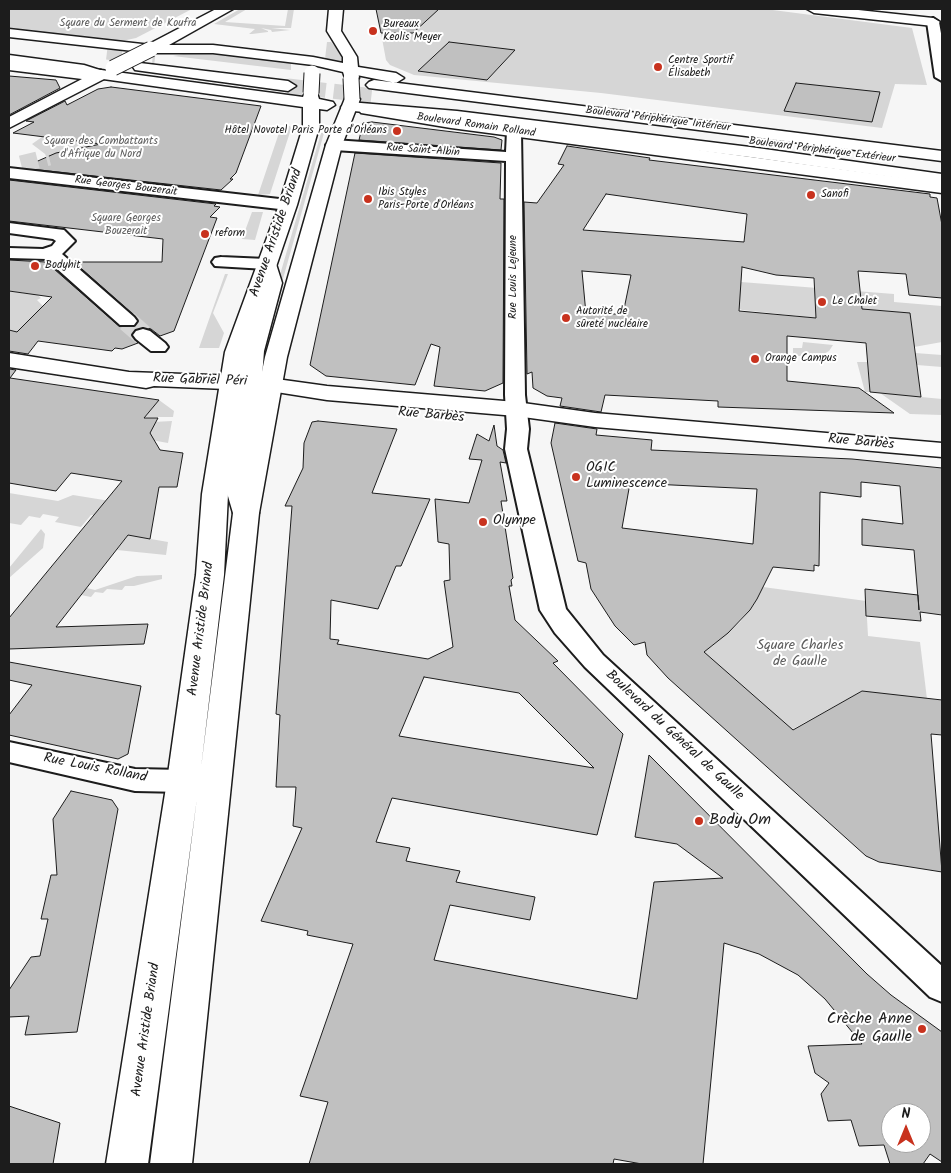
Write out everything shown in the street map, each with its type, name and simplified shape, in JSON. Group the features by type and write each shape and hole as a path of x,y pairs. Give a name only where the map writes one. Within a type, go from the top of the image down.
{"main road":[{"path":"9,123 107,72 153,53 226,9"},
{"path":"336,9 334,31 348,51 351,74 350,103 750,152 942,179"},
{"path":"814,9 933,16"},
{"path":"858,9 912,12 933,16"},
{"path":"9,33 153,53 289,80 140,67"},
{"path":"9,40 107,52"},
{"path":"153,53 213,49 351,74 417,80 780,124 851,136"},
{"path":"9,51 92,61"},
{"path":"9,59 107,72"},
{"name":"Boulevard Romain Rolland","path":"9,66 71,74 107,72 350,103 514,131 942,188"},
{"name":"Avenue Aristide Briand","path":"171,1164 246,513 250,391 236,352 288,206 311,127 312,67"},
{"name":"Boulevard Périphérique Intérieur","path":"374,90 663,120 942,156"},
{"name":"Boulevard Périphérique Extérieur","path":"374,90 831,153 942,166"},
{"name":"Avenue Aristide Briand","path":"127,1164 183,781 210,575 215,494 350,103"},
{"path":"663,120 851,136 942,147"},
{"path":"831,153 942,172"},
{"name":"Rue Gabriel Péri","path":"9,360 130,378 250,391"},
{"name":"Rue Barbès","path":"250,391 517,416 595,420 942,450"},
{"name":"Rue Barbès","path":"779,435 863,430 942,434"}],"street":[{"path":"933,16 942,77"},
{"name":"Rue Louis Lejeune","path":"514,131 517,416"},
{"name":"Rue Saint-Albin","path":"334,145 513,157"},
{"name":"Rue Georges Bouzerait","path":"9,173 288,206"},
{"path":"9,228 52,233 63,236 66,241 63,247 50,253 34,255 9,253"},
{"path":"50,253 127,321"},
{"path":"221,262 266,264"},
{"name":"Boulevard du Général de Gaulle","path":"517,416 516,449 547,591 553,610 564,627 594,661 642,708 942,987"},
{"name":"Rue Louis Rolland","path":"9,752 135,780 183,781"}],"green space":[{"name":"Square du Serment de Koufra","path":"9,9 192,9 136,38 122,41 9,28"},
{"path":"240,9 247,9 225,22 285,26 288,9 294,9 291,28 271,28 290,30 272,32 271,30 261,28 268,32 249,34 255,29 214,24"},
{"name":"Centre Sportif Élisabeth","path":"439,9 765,9 912,28 927,85 895,84 882,128 601,93 414,75 390,65 386,60 378,17"},
{"path":"327,42 331,42 340,52 343,63 325,59"},
{"path":"200,51 291,62 291,70 173,56"},
{"path":"290,126 291,129 270,194 258,195 281,127"},
{"path":"321,133 324,133 279,293 273,299"},
{"path":"138,136 49,157 32,144 42,137 69,140"},
{"path":"252,212 263,212 255,240 242,239"},
{"path":"225,274 228,274 213,313 224,333 219,348 199,348"},
{"path":"741,282 894,294 894,302 942,306 942,342 914,347 909,313 864,309 865,323 742,310 727,303"},
{"path":"9,291 28,294 34,292 41,298 37,300 43,306 17,332 9,331"},
{"path":"803,342 833,345 829,351 820,356 793,356 793,348 802,348"},
{"path":"915,353 942,355 942,367 917,365"},
{"path":"857,362 867,362 870,392 865,392"},
{"path":"880,393 942,399 942,415 910,414"},
{"path":"159,400 174,411 173,417 145,417"},
{"path":"172,421 168,443 140,438 153,422"},
{"path":"9,493 58,501 73,495 110,501 99,516 91,515 81,527 55,522 59,517 43,514 40,518 29,516 21,525 9,523"},
{"path":"41,529 45,534 43,548 9,578 9,568"},
{"path":"128,535 168,542 166,555 117,550"},
{"path":"162,575 162,579 134,586 125,586 122,590 107,589 103,593 95,592 91,597 81,595 87,588 95,590 137,576"},
{"name":"Square Charles de Gaulle","path":"763,587 866,601 868,636 920,642 927,699 862,691 791,730 699,652 712,646 740,622 753,606"}],"building":[{"path":"376,9 439,9 413,33 381,33"},
{"path":"449,42 515,50 487,80 418,71"},
{"path":"9,76 56,80 60,88 9,115"},
{"path":"796,83 880,92 872,122 784,111"},
{"path":"111,87 261,106 236,173 230,179 233,179 221,190 22,168 56,153 101,144 13,133 34,122 26,121 65,101 67,105 98,89"},
{"path":"372,122 494,137 502,140 501,150 359,140 363,123"},
{"path":"567,146 650,158 649,160 930,194 930,197 937,198 942,225 942,298 909,295 906,274 858,271 862,309 910,313 921,397 870,392 866,343 787,336 787,381 859,388 894,413 718,407 718,401 605,395 601,412 560,406 562,398 547,396 533,388 532,372 527,374 524,202 537,203 564,165 558,164","holes":["606,194 747,214 744,242 583,230","742,267 776,275 814,278 816,318 739,311","582,271 631,275 623,314 586,314"]},
{"path":"355,153 501,163 500,199 504,199 503,383 485,391 434,386 440,347 431,344 415,385 326,376 310,365"},
{"path":"9,180 216,204 214,206 220,207 210,217 217,218 174,331 160,336 151,329 144,327 135,329 131,335 138,343 122,349 115,348 112,351 38,341 28,354 9,351 9,330 17,332 52,297 9,291 9,260 46,262 119,326 134,327 139,321 135,316 74,262 162,262 163,239 9,221"},
{"path":"9,369 16,370 10,378 159,400 144,418 158,418 150,433 160,450 183,453 177,487 159,487 150,539 128,535 56,627 148,624 144,644 9,649 9,618 122,481 71,473 56,491 9,483"},
{"path":"318,421 397,429 372,493 430,499 401,566 396,566 378,609 331,600 330,639 339,640 337,644 428,659 453,647 444,581 450,580 449,544 438,542 435,499 469,503 482,460 469,459 477,434 489,441 494,425 497,446 503,450 506,463 500,462 507,501 501,501 513,578 511,580 512,586 509,586 515,620 558,661 553,663 623,734 597,835 392,798 376,842 410,848 406,861 460,871 456,882 535,897 530,920 450,905 434,960 637,999 654,882 723,878 677,844 635,837 649,755 867,974 891,995 942,1032 942,1162 930,1154 923,1164 890,1164 887,1153 931,1153 931,1103 881,1103 881,1145 859,1146 851,1120 828,1121 821,1094 829,1083 815,1073 808,1046 862,1044 825,999 798,975 759,954 724,943 703,1164 642,1164 614,1159 613,1164 309,1164 328,1102 300,1096 353,944 307,935 308,931 261,921 302,828 293,826 296,787 276,787 280,715 276,714 292,506 285,506 303,468 304,443 312,422","holes":["424,677 519,693 594,768 399,736"]},
{"path":"555,423 597,429 596,435 652,440 651,450 852,459 942,468 942,615 920,612 921,621 866,616 865,589 918,595 914,550 862,545 862,519 903,524 900,486 861,482 861,497 820,492 819,566 814,565 814,571 773,567 750,610 728,633 704,652 793,730 862,691 942,700 942,735 931,734 942,872 879,862 866,856 668,678 647,655 645,642 634,645 615,626 591,589 586,563 578,561 551,443","holes":["630,483 757,489 753,544 622,528"]},
{"path":"9,662 141,686 128,754 118,759 9,735 9,715 32,685 9,680"},
{"path":"71,791 112,800 118,809 77,1032 25,1035 29,1016 9,1017 9,990 31,957 40,956 48,919 41,919 51,875 57,875 53,819"},
{"path":"9,1106 60,1123 53,1164 9,1164"}],"tunnel":[{"path":"107,52 155,58"},
{"path":"288,86 375,96"},
{"path":"21,164 49,157"},
{"path":"127,321 143,335"}],"place":[{"name":"Bureaux Keolis Meyer","path":"373,31"},
{"name":"Centre Sportif Élisabeth","path":"658,67"},
{"name":"Hôtel Novotel Paris Porte d'Orléans","path":"397,131"},
{"name":"Sanofi","path":"811,195"},
{"name":"Ibis Styles Paris-Porte d'Orléans","path":"368,199"},
{"name":"reform","path":"205,234"},
{"name":"Bodyhit","path":"35,266"},
{"name":"Le Chalet","path":"822,302"},
{"name":"Autorité de sûreté nucléaire","path":"566,318"},
{"name":"Orange Campus","path":"755,359"},
{"name":"OGIC Luminescence","path":"576,477"},
{"name":"Olympe","path":"483,522"},
{"name":"Body Om","path":"699,821"},
{"name":"Crèche Anne de Gaulle","path":"922,1029"}],"park label":[{"name":"Square des Combattants d'Afrique du Nord","path":"101,148"},
{"name":"Square Georges Bouzerait","path":"126,225"}]}
